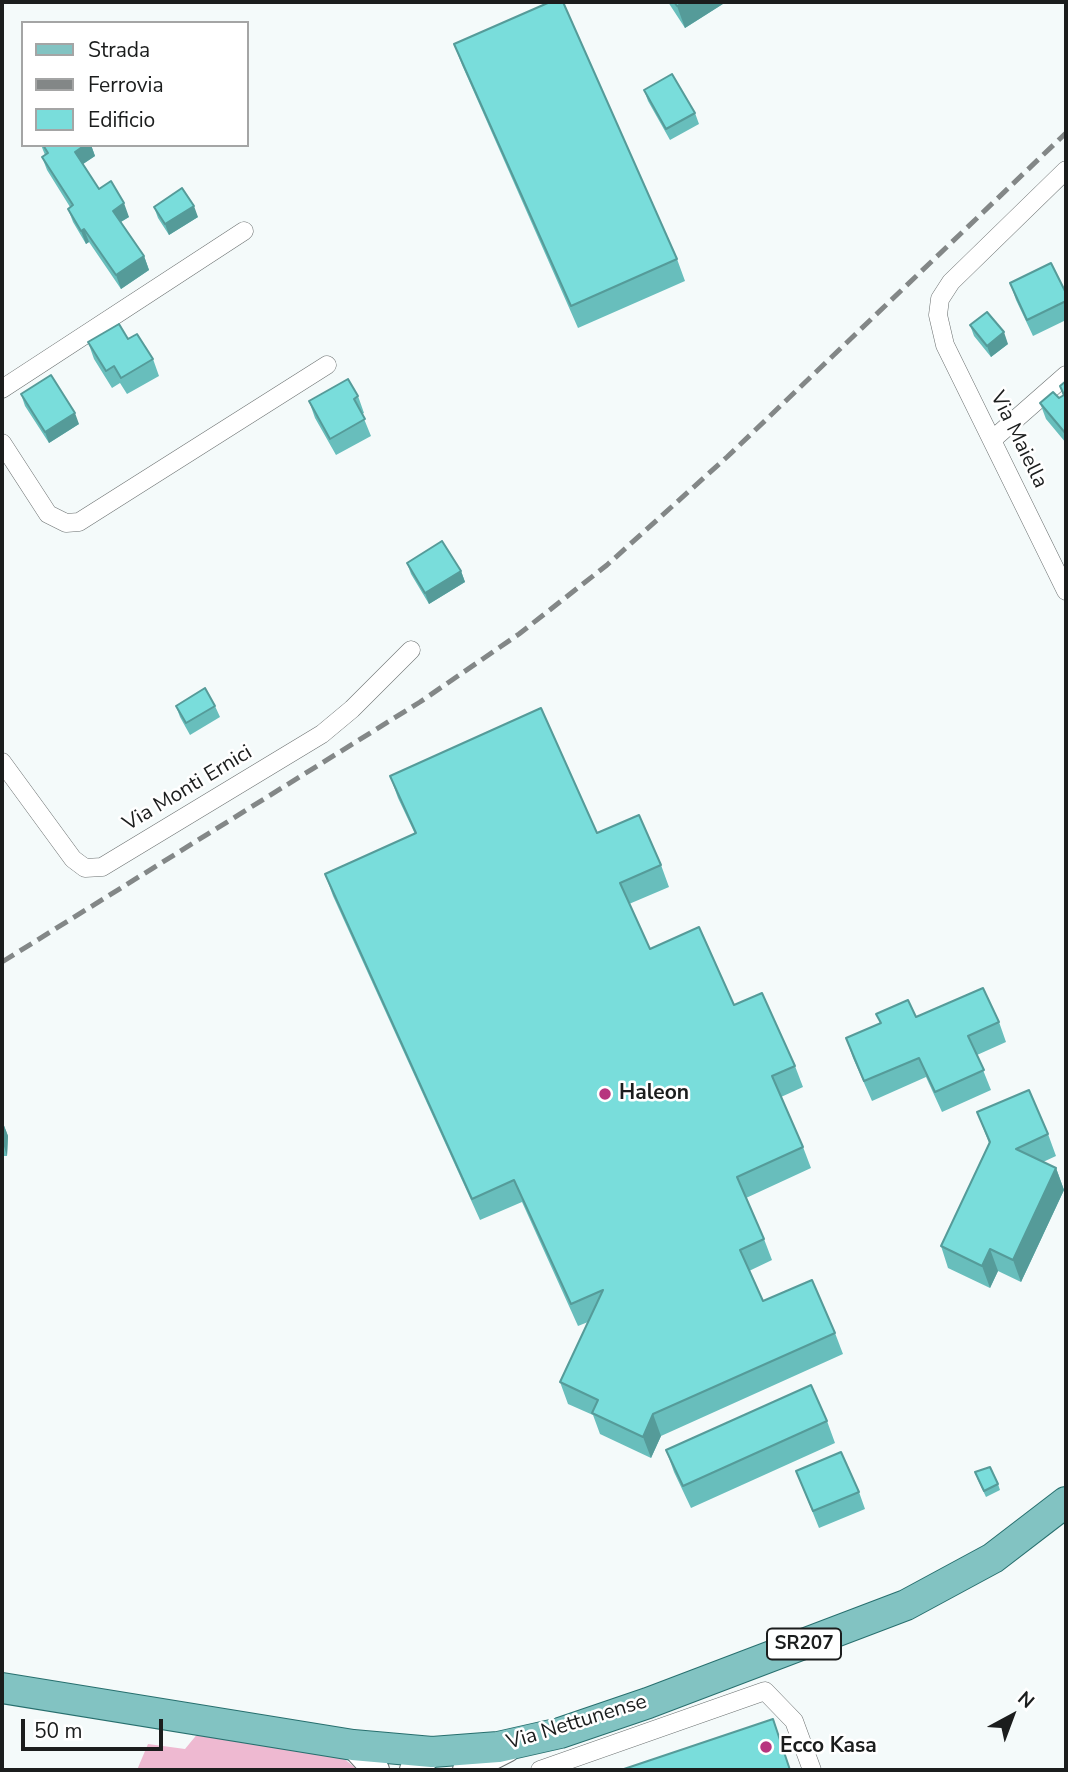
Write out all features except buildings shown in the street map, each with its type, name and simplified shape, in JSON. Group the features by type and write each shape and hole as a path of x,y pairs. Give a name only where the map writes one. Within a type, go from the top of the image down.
{"main road":[{"name":"Via Nettunense","path":"2,1688 353,1745 425,1764 520,1743 648,1703 921,1599 993,1558 1066,1502"}],"street":[{"name":"Via Maiella","path":"1064,578 942,337 938,306 951,282 1066,170"},
{"path":"2,389 244,230"},
{"path":"2,443 48,514 66,523 79,522 327,365"},
{"path":"992,440 1066,375"},
{"name":"Via Monti Ernici","path":"2,762 73,859 85,868 102,867 322,734 357,704 411,650"},
{"path":"540,1770 765,1691 794,1721 812,1770"},
{"path":"466,1770 481,1760 520,1743"},
{"path":"353,1745 376,1770"}],"shaded area":[{"path":"199,1732 342,1757 358,1770 137,1770 148,1744 185,1749"}],"railway":[{"path":"2,962 420,702 519,634 607,565 727,457 1066,133"}],"place":[{"name":"Haleon","path":"605,1094"},
{"name":"Ecco Kasa","path":"766,1747"}]}
